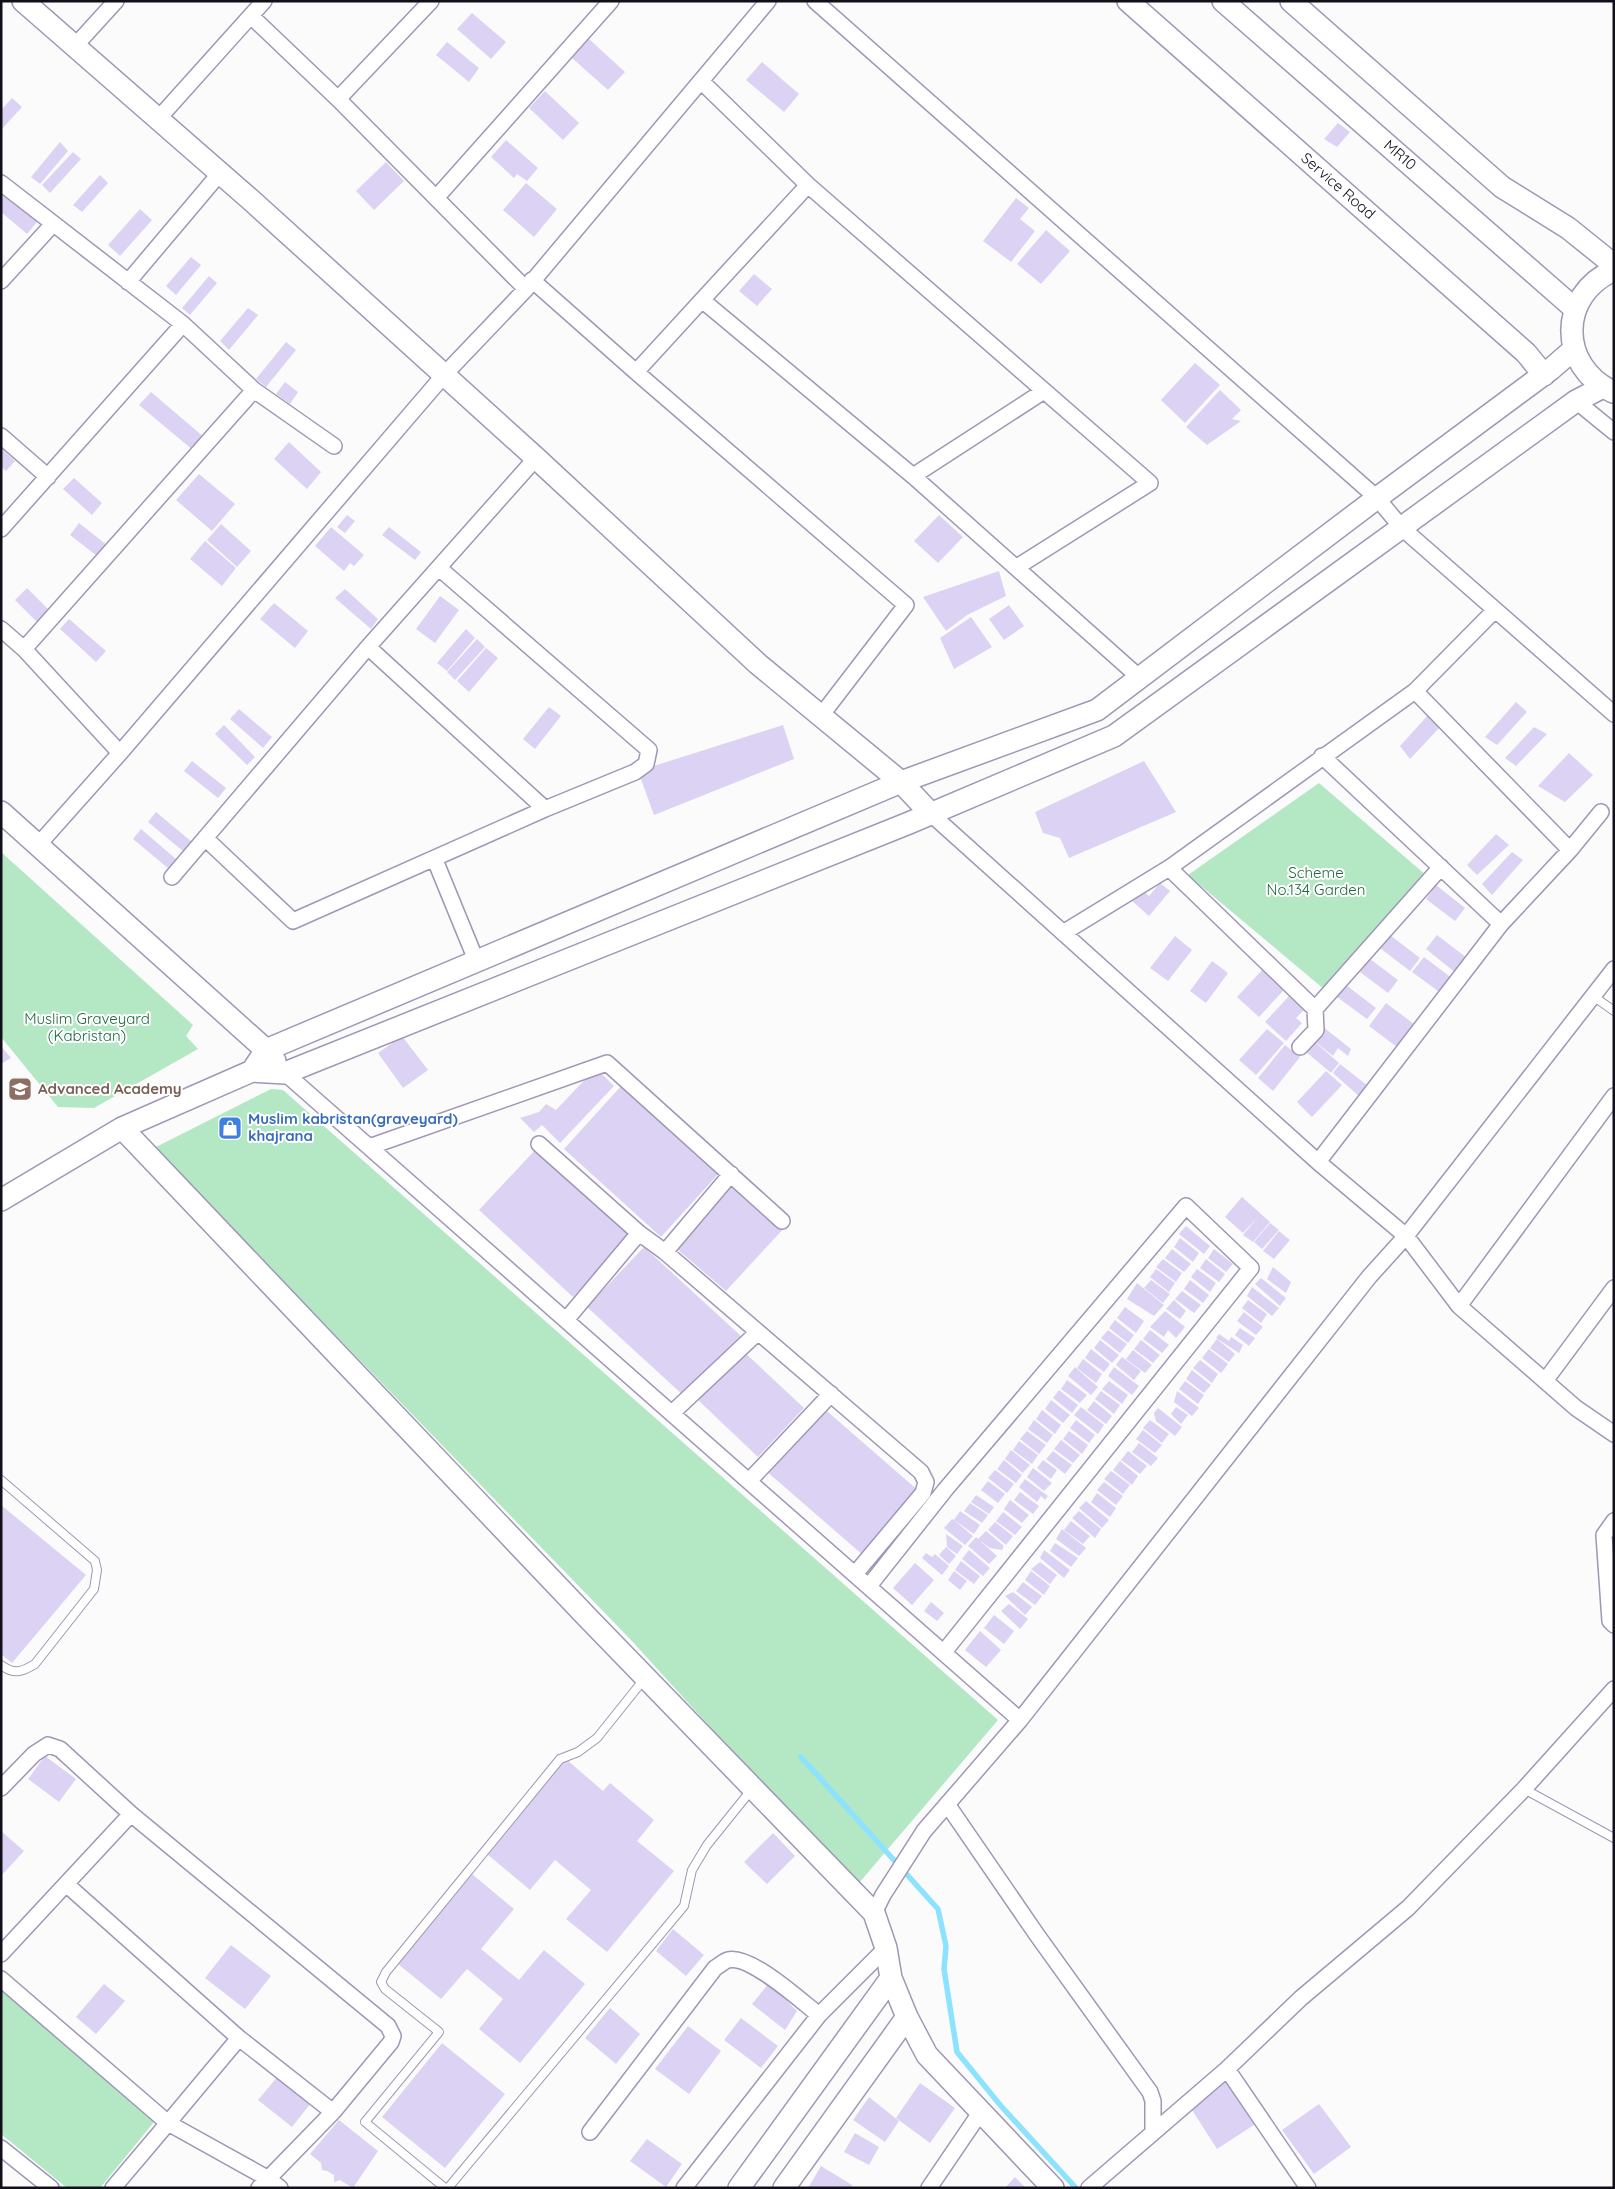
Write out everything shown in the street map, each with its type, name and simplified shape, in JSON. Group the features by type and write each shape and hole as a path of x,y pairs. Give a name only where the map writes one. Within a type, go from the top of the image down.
{"street":[{"path":"23,1 220,173 536,458 751,657 820,717 901,782 931,814 1063,933 1318,1162 1406,1236 1459,1306 1576,1408 1614,1434"},
{"path":"74,46 116,1"},
{"path":"158,119 264,1"},
{"path":"338,99 431,1"},
{"path":"436,198 611,1"},
{"path":"39,844 120,753 444,376 529,284 702,82 768,1"},
{"path":"815,1 1377,498 1402,528 1614,714"},
{"name":"Service Road","path":"1128,1 1526,352 1544,375"},
{"name":"MR10","path":"1223,1 1575,309"},
{"path":"1291,1 1502,187 1568,228 1614,265"},
{"path":"251,16 338,99 436,198 529,284 636,372 906,605 820,717"},
{"path":"702,82 808,185 1150,483 1017,567"},
{"path":"128,282 220,173"},
{"path":"1,183 182,324 254,390 334,446"},
{"path":"636,372 808,185"},
{"path":"1,280 53,224"},
{"path":"1608,389 1590,377 1581,364 1574,350 1572,322 1575,309 1582,295 1592,284 1614,270"},
{"path":"702,300 912,476 1017,567 1140,678"},
{"path":"1,530 182,324"},
{"path":"252,1071 266,1050 476,960 901,782 1097,710 1377,498 1544,375 1574,350"},
{"path":"1,1200 122,1128 252,1071 285,1073 931,814 1114,736 1576,401 1608,389"},
{"path":"24,649 254,390"},
{"path":"912,476 1044,391"},
{"path":"1576,401 1614,432"},
{"path":"1,436 48,477"},
{"path":"172,876 368,647 536,458"},
{"path":"206,838 293,922 435,860 545,809 635,772 646,764 648,750 439,568"},
{"path":"1063,933 1169,868 1322,756 1415,691 1495,610"},
{"path":"1,629 24,649 120,753"},
{"path":"368,647 545,809"},
{"path":"1415,691 1570,850"},
{"path":"1322,756 1501,924"},
{"path":"1,812 39,844 266,1050 285,1073 1020,1720"},
{"path":"1318,1162 1501,924 1570,850 1601,812"},
{"path":"435,860 476,960"},
{"path":"1300,1047 1316,1030 1316,1009 1440,867"},
{"path":"1169,868 1316,1009"},
{"path":"878,1904 924,1831 1020,1720 1369,1277 1406,1236 1614,969"},
{"path":"369,1147 607,1063 782,1221"},
{"path":"1459,1306 1614,1096"},
{"path":"122,1128 645,1677 754,1787 878,1904 891,1978 907,2016 927,2055 982,2110 1053,2188"},
{"path":"540,1144 639,1233 665,1252 921,1472 926,1482 923,1493 855,1574"},
{"path":"665,1252 731,1174"},
{"path":"869,1586 945,1490 1186,1206 1251,1268 944,1652"},
{"path":"566,1320 639,1233"},
{"path":"1545,1381 1614,1288"},
{"path":"672,1413 758,1332"},
{"path":"748,1481 831,1394"},
{"path":"1614,1521 1604,1535 1610,1621 1614,1625"},
{"path":"1090,2187 1227,2068 1301,1998 1408,1908 1524,1789 1614,1689"},
{"path":"1,1788 34,1754 48,1745 60,1749 131,1814 388,2026 393,2036 391,2042 333,2112 263,2183"},
{"path":"947,1804 1037,1935 1150,2092 1153,2101 1153,2131"},
{"path":"1,1954 131,1814"},
{"path":"66,1884 239,2038 333,2112"},
{"path":"684,2188 819,2015 886,1948"},
{"path":"590,2132 715,1968 728,1960 740,1960 753,1965 819,2015"},
{"path":"739,2188 891,1978"},
{"path":"1,1979 168,2123 263,2183 280,2188"},
{"path":"784,2188 907,2016"},
{"path":"113,2188 239,2038"},
{"path":"1227,2068 1308,2188"},
{"path":"929,2188 982,2110"},
{"path":"1,2148 51,2188"}],"lane":[{"path":"1593,996 1614,1011"},
{"path":"1,1480 95,1562 97,1570 94,1589 35,1664 22,1672 7,1670 1,1665"},
{"path":"645,1677 597,1738 578,1752 560,1759 386,1972 381,1982 385,1990 439,2032 365,2122 446,2188 684,1906 692,1870 707,1845 754,1787"},
{"path":"1524,1789 1614,1838"}],"green space":[{"name":"Scheme No.134 Garden","path":"1319,783 1427,876 1325,990 1188,875"},
{"name":"Muslim Graveyard (Kabristan)","path":"1,852 193,1025 186,1036 198,1049 94,1108 58,1107 1,1037"},
{"path":"271,1089 283,1090 998,1720 859,1883 812,1839 631,1640 154,1148"},
{"path":"1,1970 163,2111 100,2188 67,2188 1,2134"}],"building":[{"path":"472,13 506,42 491,59 457,29"},
{"path":"589,39 625,72 608,90 572,58"},
{"path":"447,42 479,68 469,82 436,55"},
{"path":"762,62 799,94 784,112 746,80"},
{"path":"545,91 579,123 563,140 529,108"},
{"path":"12,98 22,107 1,130 1,110"},
{"path":"1338,123 1350,132 1337,147 1324,139"},
{"path":"506,140 538,168 527,181 517,174 514,178 491,157"},
{"path":"60,142 68,151 40,184 31,177"},
{"path":"73,152 81,159 50,193 42,185"},
{"path":"386,162 404,181 374,210 356,191"},
{"path":"100,175 108,183 82,212 73,205"},
{"path":"526,183 557,209 534,237 503,210"},
{"path":"1,192 38,221 27,234 1,212"},
{"path":"1016,198 1029,208 1020,219 1035,231 1011,262 983,241"},
{"path":"140,209 152,220 120,256 108,245"},
{"path":"1046,230 1070,251 1041,284 1017,264"},
{"path":"191,257 201,265 176,295 166,286"},
{"path":"754,274 772,289 757,306 739,291"},
{"path":"209,276 217,283 190,315 182,308"},
{"path":"248,308 258,315 229,350 220,341"},
{"path":"286,342 296,350 266,387 256,379"},
{"path":"1195,363 1220,385 1185,423 1161,400"},
{"path":"285,382 298,392 290,404 276,394"},
{"path":"1220,390 1241,410 1232,419 1241,421 1207,445 1186,427"},
{"path":"151,392 205,438 194,451 139,405"},
{"path":"289,442 321,472 307,489 274,459"},
{"path":"1,448 15,461 6,471 1,467"},
{"path":"199,474 235,504 212,531 176,500"},
{"path":"74,478 102,503 92,515 63,489"},
{"path":"347,515 355,521 345,533 337,527"},
{"path":"939,515 963,537 938,563 914,541"},
{"path":"79,523 107,545 97,556 70,535"},
{"path":"221,524 251,551 237,567 207,540"},
{"path":"331,527 364,555 354,566 350,563 344,571 315,546"},
{"path":"389,527 421,552 415,560 382,535"},
{"path":"205,541 236,568 222,586 190,559"},
{"path":"999,571 1006,596 967,615 946,631 923,597"},
{"path":"27,588 51,612 39,624 15,600"},
{"path":"345,589 378,619 371,629 335,598"},
{"path":"440,596 459,610 435,643 416,629"},
{"path":"274,603 308,631 295,648 260,619"},
{"path":"1009,605 1024,626 1004,640 989,619"},
{"path":"971,617 992,647 954,669 940,638"},
{"path":"69,619 106,651 96,662 60,629"},
{"path":"466,629 475,638 447,671 437,663"},
{"path":"477,639 485,647 455,680 447,672"},
{"path":"486,648 498,658 469,692 457,681"},
{"path":"1516,702 1527,712 1497,745 1485,737"},
{"path":"549,707 561,716 535,749 523,739"},
{"path":"239,709 272,737 263,748 230,719"},
{"path":"1429,714 1442,725 1410,759 1400,746"},
{"path":"224,725 255,757 247,765 215,734"},
{"path":"783,725 794,759 654,815 638,771"},
{"path":"1534,727 1547,734 1516,766 1505,758"},
{"path":"1569,753 1593,775 1565,802 1538,786"},
{"path":"192,761 226,788 218,798 184,771"},
{"path":"1144,761 1176,812 1069,858 1060,838 1043,833 1035,812"},
{"path":"156,812 192,842 184,852 148,822"},
{"path":"141,829 176,859 169,869 133,839"},
{"path":"1496,834 1509,845 1477,875 1467,865"},
{"path":"1512,852 1523,860 1492,895 1482,884"},
{"path":"1160,883 1170,891 1149,916 1131,900 1141,889 1149,896"},
{"path":"1436,885 1465,908 1455,921 1426,899"},
{"path":"1386,932 1420,958 1410,971 1376,945"},
{"path":"1437,935 1467,958 1456,973 1426,949"},
{"path":"1175,936 1192,950 1168,981 1150,968"},
{"path":"1424,957 1453,979 1442,994 1412,972"},
{"path":"1370,959 1398,980 1388,993 1360,972"},
{"path":"1212,961 1228,973 1206,1003 1190,991"},
{"path":"1262,970 1284,990 1259,1017 1237,997"},
{"path":"1346,985 1376,1008 1367,1019 1337,997"},
{"path":"1289,996 1304,1010 1296,1018 1302,1023 1286,1041 1265,1022"},
{"path":"1386,1003 1414,1024 1397,1047 1369,1026"},
{"path":"1322,1026 1351,1049 1348,1056 1338,1048 1333,1056 1312,1039"},
{"path":"1267,1029 1284,1043 1256,1075 1239,1060"},
{"path":"402,1036 428,1070 403,1088 378,1053"},
{"path":"1314,1041 1339,1063 1331,1073 1305,1051"},
{"path":"1285,1045 1300,1057 1273,1091 1258,1078"},
{"path":"1,1046 11,1058 1,1064"},
{"path":"1340,1064 1368,1086 1361,1098 1333,1073"},
{"path":"596,1068 614,1086 560,1143 542,1125 534,1132 520,1118 539,1112 546,1104 556,1110"},
{"path":"1326,1071 1342,1085 1312,1117 1297,1102"},
{"path":"622,1085 720,1172 661,1237 564,1149"},
{"path":"536,1149 630,1236 573,1297 479,1210"},
{"path":"735,1182 785,1227 726,1291 677,1249"},
{"path":"1242,1197 1270,1222 1253,1242 1243,1235 1258,1217 1243,1233 1225,1217"},
{"path":"1270,1223 1279,1230 1262,1249 1254,1242"},
{"path":"1186,1226 1210,1246 1204,1254 1179,1234"},
{"path":"1279,1231 1290,1240 1274,1259 1263,1251"},
{"path":"1180,1238 1199,1253 1193,1262 1174,1247"},
{"path":"644,1247 741,1336 684,1396 587,1307"},
{"path":"1172,1249 1191,1264 1184,1272 1165,1258"},
{"path":"1214,1249 1233,1264 1226,1272 1208,1258"},
{"path":"1163,1259 1182,1273 1176,1282 1156,1267"},
{"path":"1206,1259 1225,1274 1219,1282 1200,1268"},
{"path":"1273,1267 1291,1282 1286,1293 1267,1279"},
{"path":"1156,1269 1175,1283 1169,1292 1150,1277"},
{"path":"1197,1269 1216,1283 1210,1292 1191,1277"},
{"path":"1261,1278 1286,1298 1280,1306 1255,1284"},
{"path":"1151,1280 1170,1294 1163,1303 1144,1288"},
{"path":"1190,1280 1209,1295 1203,1303 1184,1289"},
{"path":"1137,1283 1164,1305 1154,1316 1127,1299"},
{"path":"1252,1287 1279,1308 1272,1316 1247,1296"},
{"path":"1182,1291 1201,1305 1194,1313 1175,1299"},
{"path":"1174,1300 1186,1311 1180,1319 1166,1309"},
{"path":"1248,1300 1267,1314 1261,1323 1242,1308"},
{"path":"1125,1307 1144,1321 1136,1333 1117,1318"},
{"path":"1165,1311 1185,1327 1176,1338 1168,1330 1164,1337 1150,1327"},
{"path":"1244,1312 1263,1327 1256,1335 1237,1321"},
{"path":"1115,1320 1134,1335 1128,1343 1109,1328"},
{"path":"1240,1328 1255,1338 1249,1346 1235,1335"},
{"path":"1108,1330 1127,1344 1120,1353 1101,1338"},
{"path":"1150,1330 1169,1345 1162,1353 1143,1339"},
{"path":"1219,1334 1229,1341 1231,1337 1243,1345 1239,1353 1216,1338"},
{"path":"1217,1339 1235,1354 1229,1362 1210,1348"},
{"path":"1100,1340 1119,1355 1112,1363 1094,1348"},
{"path":"1141,1340 1160,1355 1153,1363 1134,1349"},
{"path":"1091,1349 1110,1364 1104,1372 1085,1358"},
{"path":"1209,1349 1228,1364 1221,1373 1202,1358"},
{"path":"1133,1350 1152,1365 1145,1373 1126,1359"},
{"path":"743,1351 804,1408 758,1457 698,1400"},
{"path":"1122,1357 1141,1371 1134,1380 1116,1365"},
{"path":"1083,1359 1102,1374 1096,1383 1077,1368"},
{"path":"1200,1360 1218,1374 1212,1383 1193,1368"},
{"path":"1075,1367 1098,1387 1091,1395 1068,1376"},
{"path":"1114,1367 1139,1386 1132,1395 1108,1376"},
{"path":"1192,1370 1211,1385 1204,1393 1186,1379"},
{"path":"1067,1380 1087,1395 1080,1403 1061,1389"},
{"path":"1109,1381 1128,1395 1122,1404 1102,1389"},
{"path":"1185,1381 1204,1395 1198,1404 1179,1389"},
{"path":"1059,1390 1078,1405 1072,1413 1053,1398"},
{"path":"1101,1391 1120,1405 1114,1414 1095,1399"},
{"path":"1177,1391 1199,1408 1192,1416 1174,1402"},
{"path":"1051,1400 1070,1415 1063,1423 1045,1409"},
{"path":"1094,1401 1112,1416 1106,1424 1087,1410"},
{"path":"821,1406 920,1492 864,1556 765,1470"},
{"path":"1081,1407 1104,1425 1098,1434 1074,1415"},
{"path":"1176,1407 1188,1415 1181,1424 1171,1414"},
{"path":"1158,1408 1182,1427 1175,1436 1156,1421 1154,1413"},
{"path":"1042,1410 1061,1425 1055,1434 1036,1419"},
{"path":"1034,1420 1053,1435 1047,1443 1028,1429"},
{"path":"1076,1420 1095,1435 1089,1443 1070,1428"},
{"path":"1150,1420 1169,1434 1162,1443 1143,1428"},
{"path":"1143,1430 1162,1445 1155,1453 1136,1439"},
{"path":"1027,1431 1046,1445 1039,1454 1020,1439"},
{"path":"1069,1431 1088,1445 1082,1454 1063,1439"},
{"path":"1061,1440 1080,1455 1073,1463 1054,1449"},
{"path":"1019,1441 1038,1455 1032,1464 1013,1450"},
{"path":"1139,1443 1158,1458 1151,1466 1132,1452"},
{"path":"1011,1450 1030,1465 1023,1473 1005,1459"},
{"path":"1053,1451 1072,1465 1065,1474 1046,1459"},
{"path":"1128,1451 1147,1466 1140,1474 1121,1460"},
{"path":"1004,1460 1022,1475 1016,1483 997,1469"},
{"path":"1043,1460 1057,1470 1051,1479 1037,1468"},
{"path":"1120,1461 1138,1476 1132,1485 1113,1470"},
{"path":"1033,1468 1052,1483 1044,1491 1027,1477"},
{"path":"995,1470 1014,1484 1007,1493 988,1478"},
{"path":"1111,1471 1130,1485 1123,1494 1104,1479"},
{"path":"1025,1479 1048,1496 1045,1500 1041,1496 1037,1502 1019,1487"},
{"path":"988,1481 1005,1494 998,1503 981,1490"},
{"path":"1104,1482 1123,1496 1116,1505 1097,1490"},
{"path":"1020,1492 1039,1506 1033,1514 1014,1500"},
{"path":"1097,1493 1116,1508 1110,1517 1091,1502"},
{"path":"976,1495 994,1507 989,1514 971,1502"},
{"path":"1010,1500 1029,1515 1022,1523 1004,1509"},
{"path":"1086,1501 1109,1520 1102,1528 1079,1508"},
{"path":"970,1503 988,1515 982,1523 964,1511"},
{"path":"1,1505 86,1575 12,1663 1,1654"},
{"path":"960,1511 980,1525 974,1534 954,1520"},
{"path":"1079,1511 1101,1529 1095,1538 1072,1518"},
{"path":"1003,1512 1022,1527 1015,1535 996,1521"},
{"path":"952,1519 973,1536 965,1545 944,1528"},
{"path":"1071,1521 1090,1536 1083,1544 1064,1530"},
{"path":"995,1522 1013,1536 1006,1545 988,1530"},
{"path":"1062,1529 1086,1548 1079,1556 1056,1539"},
{"path":"986,1531 1004,1546 1002,1550 990,1548 978,1539"},
{"path":"946,1534 963,1546 957,1554 947,1547"},
{"path":"976,1537 997,1556 989,1564 968,1546"},
{"path":"1055,1543 1078,1558 1071,1567 1050,1551"},
{"path":"946,1547 956,1556 949,1564 939,1555"},
{"path":"969,1550 990,1568 983,1576 962,1559"},
{"path":"1044,1550 1070,1570 1064,1578 1040,1558"},
{"path":"926,1553 932,1557 935,1554 949,1566 942,1575 922,1558"},
{"path":"961,1561 980,1576 974,1584 955,1570"},
{"path":"1040,1562 1057,1575 1050,1584 1031,1569"},
{"path":"915,1563 934,1580 912,1605 893,1588"},
{"path":"954,1571 967,1581 960,1590 948,1580"},
{"path":"1031,1571 1050,1586 1044,1595 1025,1580"},
{"path":"1023,1582 1042,1596 1035,1605 1016,1591"},
{"path":"1013,1592 1032,1607 1025,1615 1005,1596"},
{"path":"931,1602 944,1613 937,1621 924,1611"},
{"path":"1009,1604 1028,1619 1020,1629 1001,1611"},
{"path":"994,1615 1014,1631 1004,1644 984,1628"},
{"path":"980,1631 1001,1650 986,1667 965,1650"},
{"path":"45,1756 76,1779 59,1802 28,1779"},
{"path":"566,1759 603,1791 610,1783 654,1820 637,1841 674,1871 607,1952 566,1919 591,1890 555,1860 530,1890 487,1854"},
{"path":"1,1831 24,1851 1,1876"},
{"path":"773,1833 795,1856 767,1884 744,1862"},
{"path":"472,1874 514,1909 481,1949 519,1980 544,1950 585,1984 520,2063 479,2029 503,1999 467,1969 441,1999 398,1964"},
{"path":"673,1929 704,1955 686,1976 656,1951"},
{"path":"231,1945 271,1976 245,2009 205,1978"},
{"path":"769,1983 797,2011 785,2030 752,2004"},
{"path":"104,1984 125,2001 96,2034 76,2017"},
{"path":"610,2008 640,2034 616,2064 585,2038"},
{"path":"741,2018 778,2046 761,2068 724,2040"},
{"path":"688,2026 721,2051 689,2094 655,2069"},
{"path":"442,2043 505,2094 445,2168 382,2117"},
{"path":"278,2076 311,2103 292,2127 258,2100"},
{"path":"1227,2077 1257,2123 1217,2149 1192,2110"},
{"path":"920,2083 955,2108 930,2143 896,2118"},
{"path":"869,2097 899,2121 885,2142 853,2120"},
{"path":"1319,2104 1351,2147 1314,2174 1282,2130"},
{"path":"339,2120 378,2151 353,2188 340,2180 334,2182 334,2175 322,2170 321,2163 310,2154"},
{"path":"855,2133 879,2147 869,2165 844,2152"},
{"path":"647,2139 682,2164 666,2187 630,2161"},
{"path":"821,2166 852,2185 851,2188 808,2188"},
{"path":"1015,2177 1026,2188 1005,2188"}],"waterway":[{"path":"801,1757 938,1909 946,1946 944,1969 957,2052 1001,2106 1076,2188"}],"place":[{"name":"Advanced Academy","path":"20,1089"},
{"name":"Muslim kabristan(graveyard) khajrana","path":"230,1128"}]}
